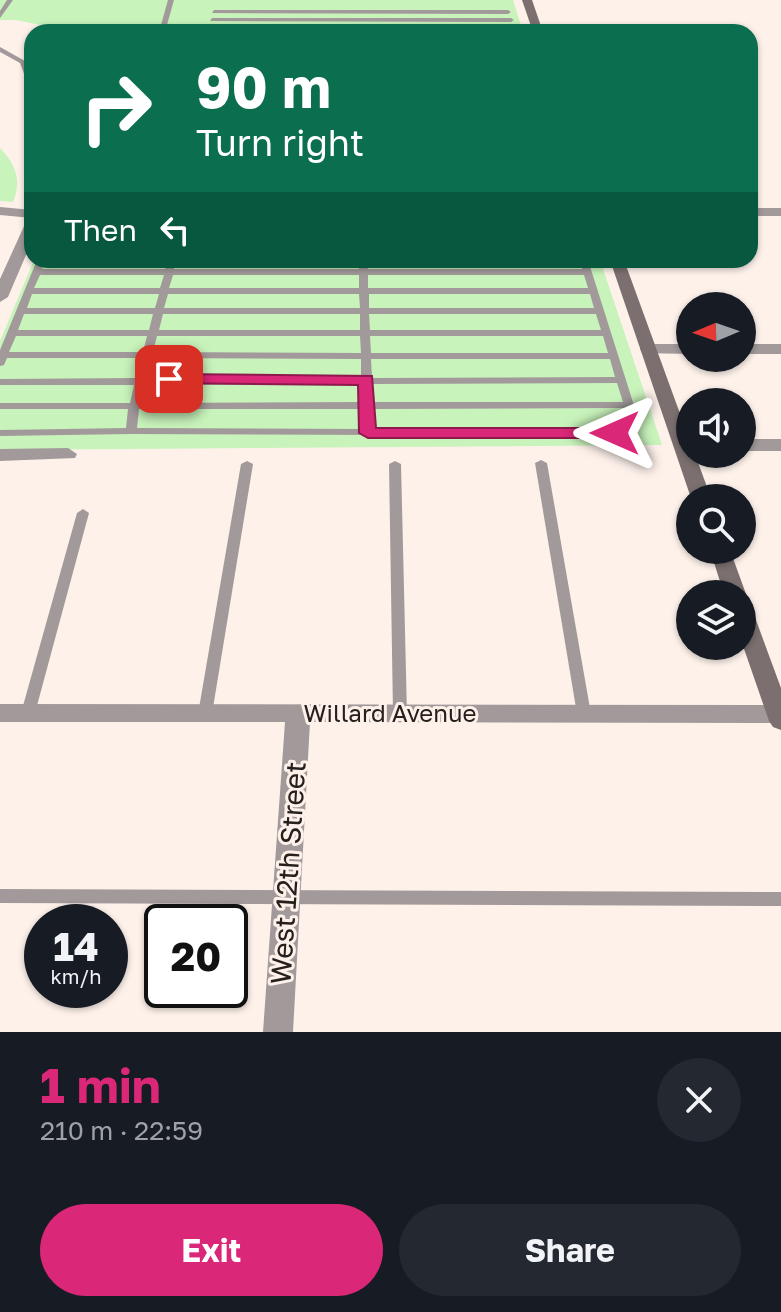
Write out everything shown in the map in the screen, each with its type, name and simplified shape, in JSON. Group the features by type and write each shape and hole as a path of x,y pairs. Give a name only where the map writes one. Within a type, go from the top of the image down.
{"street":[{"path":"527,0 535,24"},
{"path":"0,211 24,216"},
{"path":"758,212 781,212"},
{"path":"0,297 24,235"},
{"path":"620,268 676,420"},
{"path":"648,349 676,349"},
{"path":"756,349 781,349"},
{"path":"756,445 781,445"},
{"path":"0,455 68,454"},
{"path":"756,650 780,716"},
{"name":"Willard Avenue","path":"0,713 780,716"},
{"name":"West 12th Street","path":"278,1032 298,714"}],"lane":[{"path":"0,16 10,0"},
{"path":"164,24 171,0"},
{"path":"211,24 217,0"},
{"path":"359,24 360,0"},
{"path":"504,0 512,24"},
{"path":"214,12 508,12"},
{"path":"212,20 296,24"},
{"path":"424,24 511,20"},
{"path":"0,49 24,65"},
{"path":"38,268 2,359 148,355 613,356"},
{"path":"37,272 126,268"},
{"path":"131,431 134,406 170,268"},
{"path":"363,268 368,433"},
{"path":"0,433 615,433 629,427 632,415 587,268"},
{"path":"29,291 594,291"},
{"path":"21,311 600,311"},
{"path":"12,333 606,333"},
{"path":"0,382 141,379 621,380"},
{"path":"0,406 628,405"},
{"path":"541,463 584,714"},
{"path":"205,714 247,464"},
{"path":"395,464 400,714"},
{"path":"28,713 83,513"},
{"path":"0,896 781,899"}],"green space":[{"path":"0,0 513,0 520,24 36,24 0,20"},
{"path":"0,148 16,173 17,187 13,202 0,201"},
{"path":"31,268 603,268 662,445 0,450 0,341"}],"route":[{"path":"169,379 366,380 368,433 615,433"}]}
